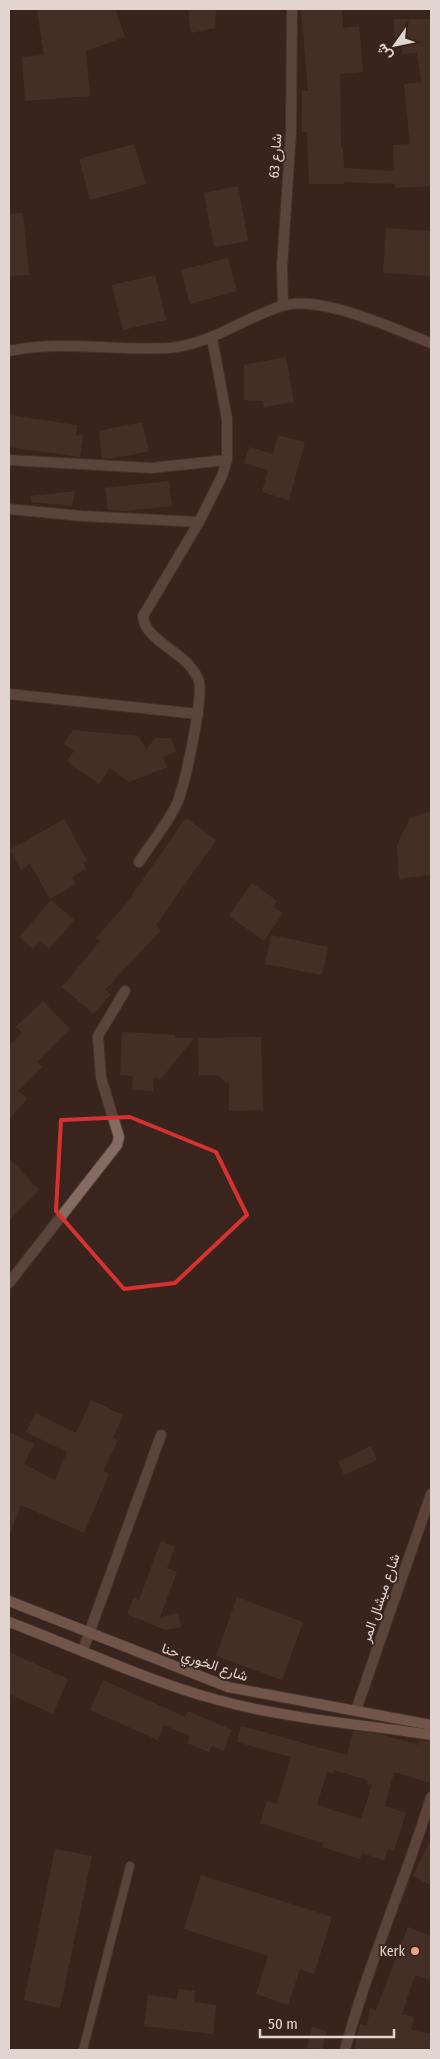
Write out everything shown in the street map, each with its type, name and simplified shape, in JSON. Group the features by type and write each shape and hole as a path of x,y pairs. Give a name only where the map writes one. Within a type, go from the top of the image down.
{"street":[{"name":"شارع 63","path":"283,305 282,267 291,132 292,9"},
{"path":"9,351 60,346 118,349 170,348 212,338 283,305 324,305 431,342"},
{"path":"139,862 178,802 198,714 200,688 196,673 187,662 150,631 144,622 144,616 199,522 222,476 227,460 227,419 212,338"},
{"path":"9,460 150,468 227,460"},
{"path":"9,509 82,516 199,522"},
{"path":"9,694 198,714"},
{"path":"9,1283 116,1145 119,1137 101,1078 98,1036 125,991"},
{"path":"83,1650 161,1435"},
{"name":"شارع ميشال المر","path":"356,1710 431,1494"},
{"name":"شارع الخوري حنا","path":"9,1601 178,1669 228,1687 431,1725"},
{"path":"9,1622 169,1686 220,1701 312,1720 352,1723 431,1735"},
{"path":"346,2050 360,1995 418,1841 431,1797"}],"lane":[{"path":"83,2050 130,1866"}],"highlighted area":[{"path":"130,1117 216,1152 247,1215 175,1283 124,1289 56,1211 61,1120"}],"building":[{"path":"37,9 115,9 125,37 86,51 90,96 25,101 22,57 44,55"},
{"path":"188,9 216,9 215,28 191,33"},
{"path":"301,9 342,9 343,28 359,26 363,72 340,74 341,147 343,147 344,168 394,171 393,145 410,144 404,84 421,82 417,53 402,54 402,38 394,38 394,19 431,19 431,186 395,188 395,184 344,182 344,184 309,184 307,132 302,132 302,91 308,91"},
{"path":"134,144 146,184 90,200 79,159"},
{"path":"238,186 248,241 214,247 204,193"},
{"path":"23,213 29,275 9,276 9,214"},
{"path":"386,228 431,231 431,276 383,273"},
{"path":"228,258 237,291 190,304 181,270"},
{"path":"155,275 166,320 123,330 112,285"},
{"path":"286,357 294,402 264,407 263,401 244,400 244,365"},
{"path":"9,415 77,425 76,436 83,434 80,457 9,447"},
{"path":"142,422 149,451 110,459 102,458 99,431"},
{"path":"278,435 305,442 289,500 262,492 268,470 244,463 249,447 273,454"},
{"path":"169,481 172,506 126,511 108,510 105,488"},
{"path":"75,491 72,506 31,502 31,496"},
{"path":"73,730 138,736 146,749 156,738 171,738 176,752 163,757 167,767 129,782 110,768 99,784 67,761 74,751 63,744"},
{"path":"431,811 431,875 399,879 397,845 410,818"},
{"path":"186,818 216,840 156,925 161,930 105,990 111,994 94,1014 62,987 100,941 96,938 133,896"},
{"path":"64,819 87,861 83,863 86,869 72,877 76,884 50,899 30,864 21,870 10,850"},
{"path":"252,883 277,901 273,907 283,913 264,941 229,916"},
{"path":"51,900 74,920 49,949 40,941 33,949 19,937"},
{"path":"271,935 328,947 322,975 265,964"},
{"path":"43,1001 70,1029 37,1062 42,1067 18,1091 27,1099 9,1119 9,1046 22,1033 16,1027"},
{"path":"122,1032 175,1035 175,1038 194,1038 161,1079 153,1078 153,1091 132,1090 133,1076 120,1075"},
{"path":"261,1037 263,1110 229,1111 229,1084 218,1075 199,1075 198,1038"},
{"path":"9,1158 39,1190 9,1220"},
{"path":"91,1400 123,1415 113,1438 118,1440 103,1471 109,1474 84,1533 21,1505 9,1535 9,1432 34,1444 24,1464 55,1480 67,1452 26,1432 36,1413 76,1433"},
{"path":"371,1446 377,1460 344,1475 338,1462"},
{"path":"161,1541 175,1547 167,1568 177,1572 160,1617 178,1613 181,1627 165,1630 127,1614 134,1598 139,1600"},
{"path":"237,1597 303,1622 282,1680 216,1656"},
{"path":"9,1652 68,1679 53,1714 9,1694"},
{"path":"103,1680 185,1717 188,1711 232,1730 223,1751 212,1746 209,1752 187,1743 190,1736 164,1725 158,1740 90,1710"},
{"path":"241,1726 347,1755 353,1731 384,1735 418,1745 419,1740 431,1742 431,1783 394,1772 385,1806 406,1813 394,1851 388,1849 384,1860 362,1853 360,1859 322,1847 323,1843 260,1823 267,1801 277,1804 291,1757 237,1742","holes":["334,1770 368,1780 367,1784 372,1785 361,1819 317,1805 327,1772 333,1774"]},
{"path":"431,1839 431,1885 413,1876"},
{"path":"55,1849 92,1856 60,2008 24,2000"},
{"path":"201,1875 332,1917 314,1974 300,1969 288,2005 256,1994 268,1956 184,1929"},
{"path":"408,1927 431,1936 431,1980 415,1975 402,2014 414,2017 411,2030 431,2034 431,2050 354,2050 360,2024 367,2026 370,2008 376,2010"},
{"path":"178,1989 195,1991 194,2002 216,2005 213,2034 144,2026 148,1995 177,1999"},
{"path":"312,2027 327,2031 322,2050 307,2048"}],"place":[{"name":"Kerk","path":"415,1951"}]}
